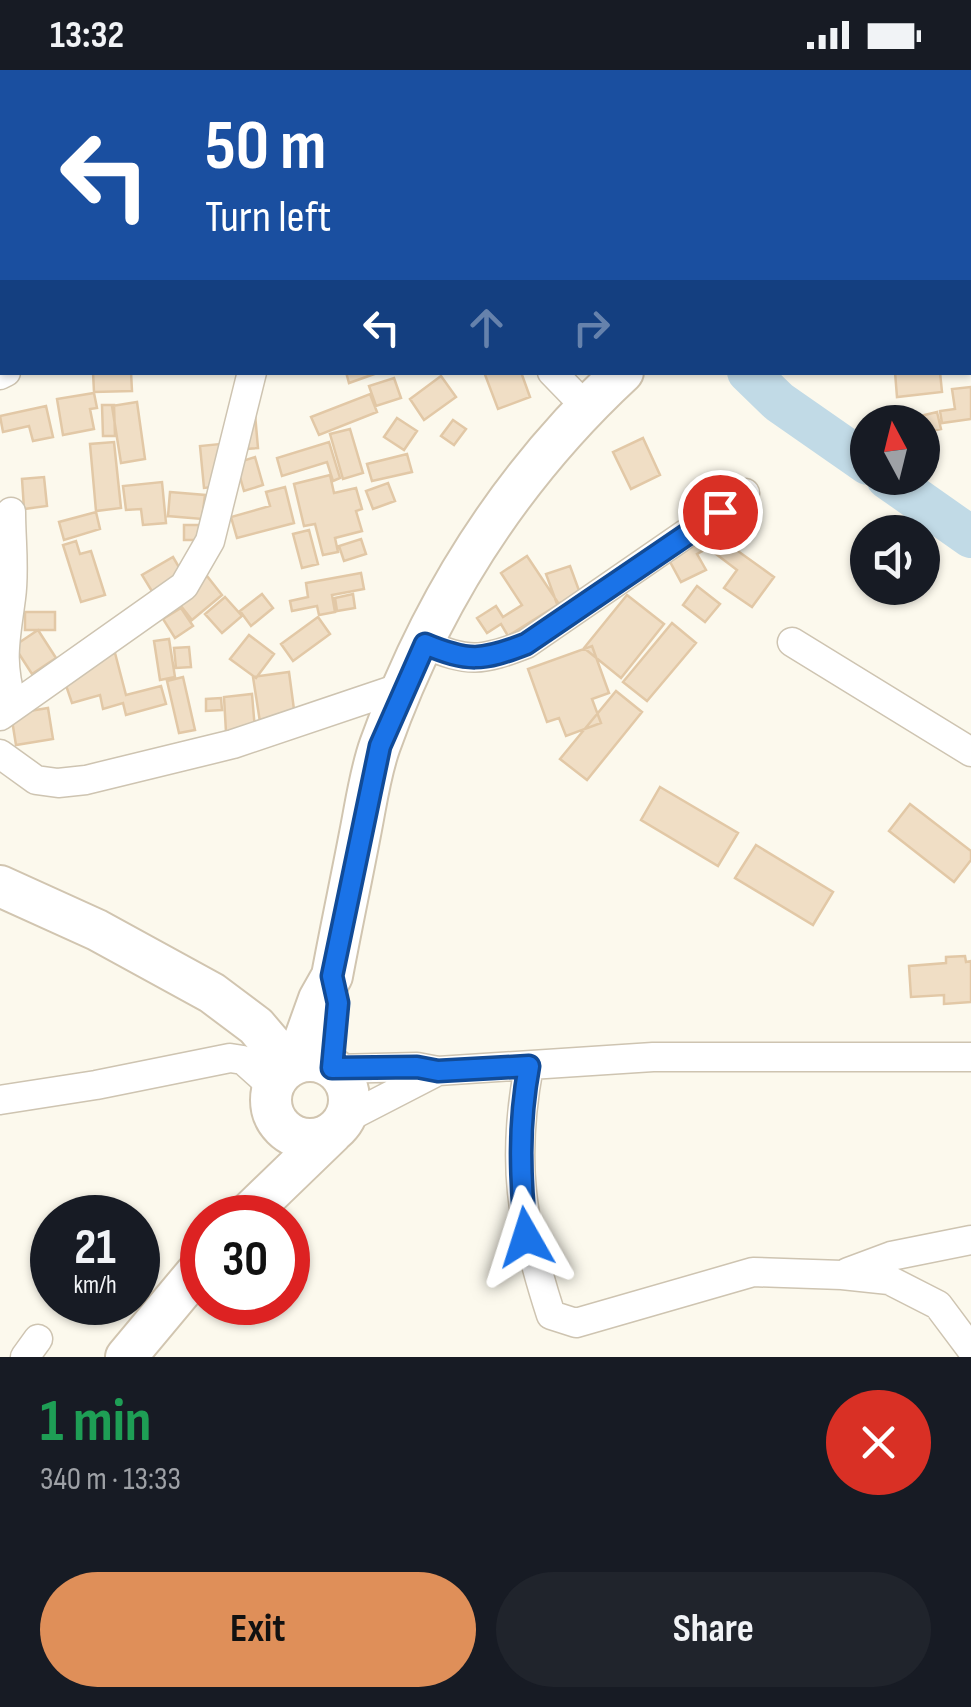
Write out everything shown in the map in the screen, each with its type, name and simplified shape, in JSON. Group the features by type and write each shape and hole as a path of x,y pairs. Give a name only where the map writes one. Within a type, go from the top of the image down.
{"street":[{"path":"11,512 12,595 3,640 2,671 6,711 184,586 210,542 251,375"},
{"path":"555,375 586,407"},
{"path":"256,1195 300,1079 338,1003 332,976 380,746 405,686 446,597 476,545 517,486 586,407 620,375"},
{"path":"425,644 458,658 493,657 526,644 745,493"},
{"path":"792,642 971,752"},
{"path":"0,754 36,780 86,780 232,744 405,686"},
{"path":"0,886 98,930 212,993 256,1026 300,1079 294,1136 320,1139 438,1071"},
{"path":"300,1079 417,1067 438,1071 672,1056 971,1058"},
{"path":"0,1100 96,1086 230,1058 300,1079 344,1079 349,1092 339,1126 266,1195"},
{"path":"529,1066 520,1112 519,1170 526,1237 551,1315 576,1323 753,1272 842,1275 888,1280 938,1305 971,1349"},
{"path":"842,1275 890,1256 971,1240"},
{"path":"126,1357 180,1292"}],"building":[{"path":"93,375 131,375 132,391 94,392"},
{"path":"347,375 372,375 349,383"},
{"path":"485,375 522,375 530,397 498,409"},
{"path":"895,375 940,375 942,392 897,397"},
{"path":"441,376 456,397 424,420 410,399"},
{"path":"394,378 401,398 376,406 369,386"},
{"path":"971,387 971,419 942,423 940,411 955,409 952,389"},
{"path":"94,393 97,408 90,409 94,429 63,435 57,399"},
{"path":"370,394 377,412 319,435 311,417"},
{"path":"137,402 145,459 121,463 112,406"},
{"path":"102,405 114,405 115,436 103,436"},
{"path":"46,406 53,437 33,441 29,426 3,432 0,416"},
{"path":"255,414 258,448 245,449"},
{"path":"397,418 417,431 404,450 384,437"},
{"path":"453,420 466,429 454,445 441,436"},
{"path":"350,429 363,473 343,479 330,434"},
{"path":"643,438 660,475 631,489 613,452"},
{"path":"114,442 121,508 96,511 90,444"},
{"path":"329,442 340,478 333,481 327,462 282,476 277,458"},
{"path":"220,444 224,486 204,488 200,446"},
{"path":"407,454 412,472 372,481 367,464"},
{"path":"255,457 263,485 244,491 236,463"},
{"path":"330,475 334,493 356,488 362,509 356,511 362,531 335,538 338,552 323,555 315,524 304,526 294,484"},
{"path":"44,477 47,506 24,509 22,479"},
{"path":"162,482 166,523 143,525 141,509 126,510 123,486"},
{"path":"388,483 395,501 373,509 366,491"},
{"path":"285,487 294,523 237,538 231,517 270,506 266,492"},
{"path":"170,492 205,495 202,519 168,516"},
{"path":"96,512 100,529 64,540 59,522"},
{"path":"184,525 199,525 199,540 184,540"},
{"path":"309,530 318,564 302,568 293,534"},
{"path":"708,538 712,546 697,554 706,570 681,582 668,558"},
{"path":"361,539 366,554 344,561 339,546"},
{"path":"721,539 774,577 752,607 724,588 737,570 712,551"},
{"path":"76,541 80,554 91,551 105,595 81,602 63,545"},
{"path":"527,556 559,604 508,636 501,624 487,633 477,618 496,606 503,617 522,605 501,573"},
{"path":"173,557 183,574 153,593 142,575"},
{"path":"570,566 581,596 557,604 546,574"},
{"path":"361,573 364,589 332,595 335,612 319,615 317,606 292,611 290,601 308,597 306,583"},
{"path":"207,576 222,595 192,620 177,601"},
{"path":"697,586 720,604 705,622 683,605"},
{"path":"262,594 273,608 251,626 240,611"},
{"path":"353,594 355,608 337,611 335,598"},
{"path":"627,595 664,624 621,678 584,648"},
{"path":"225,597 242,616 222,633 205,614"},
{"path":"181,608 193,626 175,638 163,619"},
{"path":"25,612 55,612 55,630 25,630"},
{"path":"318,617 330,634 293,661 281,644"},
{"path":"672,623 696,643 647,701 623,682"},
{"path":"38,630 56,658 32,674 14,646"},
{"path":"249,635 274,654 256,678 230,659"},
{"path":"169,639 175,677 160,680 154,641"},
{"path":"592,646 609,693 592,699 601,723 566,736 559,718 547,722 528,669"},
{"path":"189,647 191,667 176,668 174,648"},
{"path":"115,653 126,695 161,686 166,704 126,715 123,703 103,709 100,695 72,703 60,668"},
{"path":"289,672 295,717 260,722 253,677"},
{"path":"183,677 195,730 179,733 167,681"},
{"path":"616,691 642,712 587,780 560,759"},
{"path":"252,694 255,730 226,732 224,697"},
{"path":"221,698 222,710 206,711 206,699"},
{"path":"48,708 53,739 16,745 11,714"},
{"path":"660,787 738,833 718,866 641,820"},
{"path":"910,804 971,851 971,860 954,882 889,831"},
{"path":"756,845 833,892 813,925 735,878"},
{"path":"965,956 966,962 971,961 971,1002 944,1004 944,995 911,997 909,966 946,963 946,957"}],"waterway":[{"path":"751,375 779,402 850,451"},
{"path":"911,495 971,537"}],"route":[{"path":"526,1237 519,1170 520,1112 529,1066 438,1071 417,1067 332,1068 338,1003 332,976 380,746 425,644 458,658 493,657 526,644 720,512"}]}
